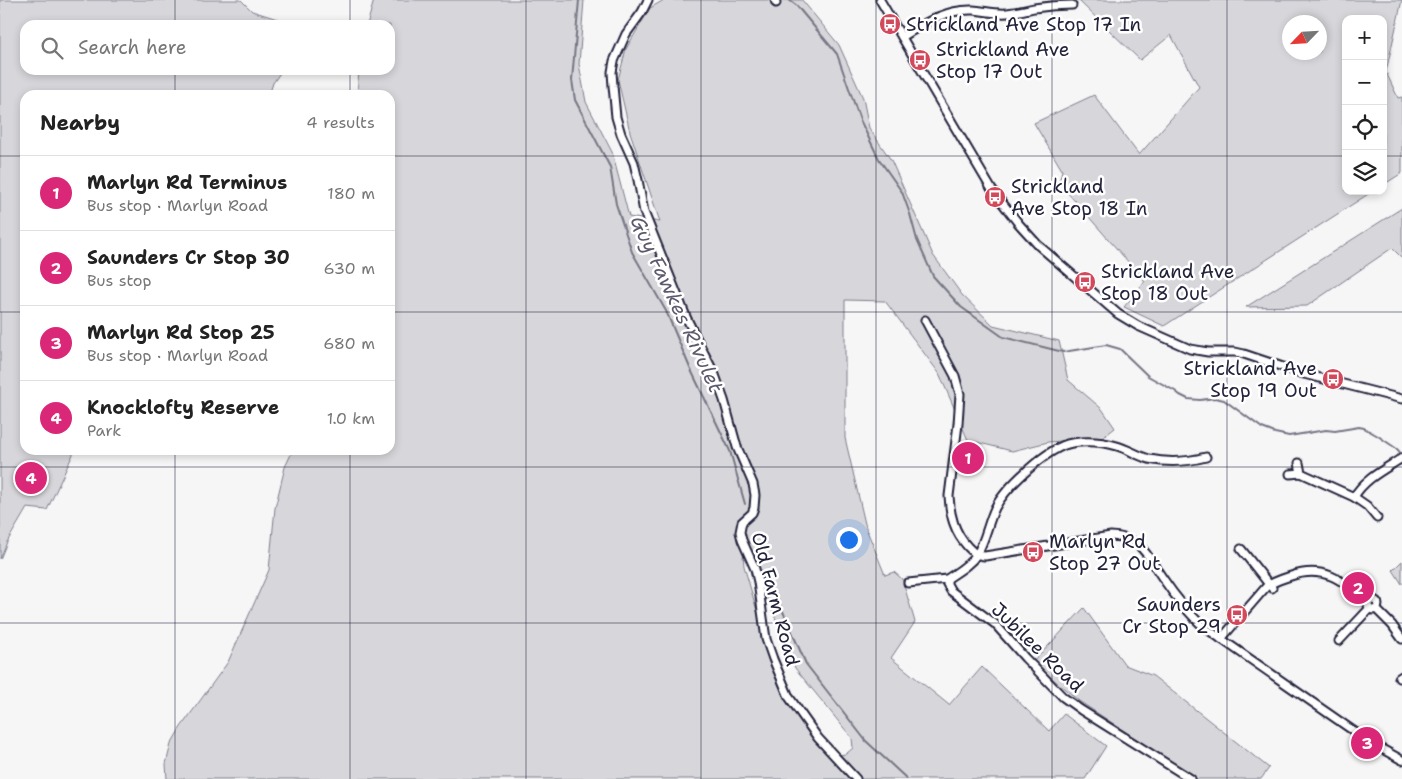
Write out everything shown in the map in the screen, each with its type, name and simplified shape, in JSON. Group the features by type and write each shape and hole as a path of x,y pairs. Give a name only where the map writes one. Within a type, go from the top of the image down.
{"street":[{"name":"Old Farm Road","path":"648,0 626,34 614,61 612,86 620,134 634,163 644,212 686,319 717,381 737,447 753,484 755,494 754,508 752,513 742,522 740,532 755,569 766,639 789,697 818,738 856,779"},
{"path":"880,0 997,197 1038,245 1118,314 1147,331 1190,349 1244,354 1304,374 1402,399"},
{"path":"902,37 936,17 955,11 974,10 992,13 1011,13 1072,5"},
{"path":"925,320 940,346 958,385 960,394 949,496 952,520 957,534 967,546 977,555 985,556 1111,536 1126,538 1136,543 1147,554 1164,581 1197,620 1221,639 1373,744 1402,760"},
{"path":"908,583 948,578 968,564 977,555 990,519 1000,499 1044,456 1057,448 1071,443 1089,442 1117,446 1143,457 1166,461 1184,461 1206,457"},
{"path":"1354,497 1365,483 1400,459"},
{"path":"1299,463 1301,473"},
{"path":"1290,474 1301,473 1354,497 1367,506 1377,518"},
{"path":"1241,549 1270,586"},
{"path":"1221,639 1270,586 1289,577 1312,572 1328,574 1345,584 1392,625 1402,639"},
{"name":"Jubilee Road","path":"948,578 947,584 951,591 995,624 1018,651 1063,697 1191,779"},
{"path":"1339,640 1371,607"}],"shaded area":[{"path":"0,0 241,0 252,11 280,20 20,20 20,75 279,75 271,90 20,90 20,455 73,455 47,510 27,508 7,542 0,559"},
{"path":"374,0 584,0 579,64 586,102 612,152 629,217 660,222 630,132 618,80 626,49 650,8 664,0 802,0 839,45 863,98 869,128 891,160 933,255 962,295 993,325 1059,341 1068,380 1102,409 1115,428 1102,438 1048,442 1012,451 968,440 939,373 885,301 845,300 845,438 866,528 885,575 894,572 902,579 915,622 891,658 949,705 982,667 1049,731 1064,714 1106,746 1085,779 167,779 166,764 171,744 228,662 269,570 275,508 285,467 291,455 395,455 395,90 357,90 359,75 395,75 395,20 368,20","holes":["743,556 752,559 795,668 852,738 853,748 846,754 836,755 807,725 775,673 744,566"]},
{"path":"1078,0 1402,0 1387,68 1387,15 1342,15 1342,195 1367,195 1164,326 1124,307 1145,281 1059,183 1062,170 1034,123 1094,95 1139,155 1199,87 1171,35 1140,60"},
{"path":"1387,74 1398,98 1402,97 1402,173 1387,182"},
{"path":"1402,208 1402,258 1392,248 1307,306 1246,307"},
{"path":"1402,561 1402,584 1393,570"},
{"path":"1084,608 1125,665 1153,676 1269,768 1261,779 1197,779 1079,701 1033,662"}],"waterway":[{"name":"Guy Fawkes Rivulet","path":"579,0 572,80 575,100 610,167 616,204 632,252 666,311 690,368 730,451 745,504"},
{"path":"789,0 796,5 837,54 860,120 879,159 902,192 917,240 933,276 961,307 1003,337 1063,352 1106,345 1120,349 1148,376 1180,395 1188,399 1215,398 1224,400 1262,428 1275,433 1289,436 1359,427 1378,436 1397,449 1402,455"},
{"name":"Guy Fawkes Rivulet","path":"774,591 806,664 866,741 907,779"}],"place":[{"name":"Strickland Ave Stop 17 In","path":"890,24"},
{"name":"Strickland Ave Stop 17 Out","path":"920,60"},
{"name":"Strickland Ave Stop 18 In","path":"995,197"},
{"name":"Strickland Ave Stop 18 Out","path":"1085,282"},
{"name":"Strickland Ave Stop 19 Out","path":"1333,379"},
{"name":"Marlyn Rd Terminus","path":"968,458"},
{"name":"Knocklofty Reserve","path":"31,478"},
{"name":"Marlyn Rd Stop 27 Out","path":"1033,552"},
{"name":"Saunders Cr Stop 30","path":"1358,588"},
{"name":"Saunders Cr Stop 29","path":"1237,615"},
{"name":"Marlyn Rd Stop 25","path":"1367,743"}]}
